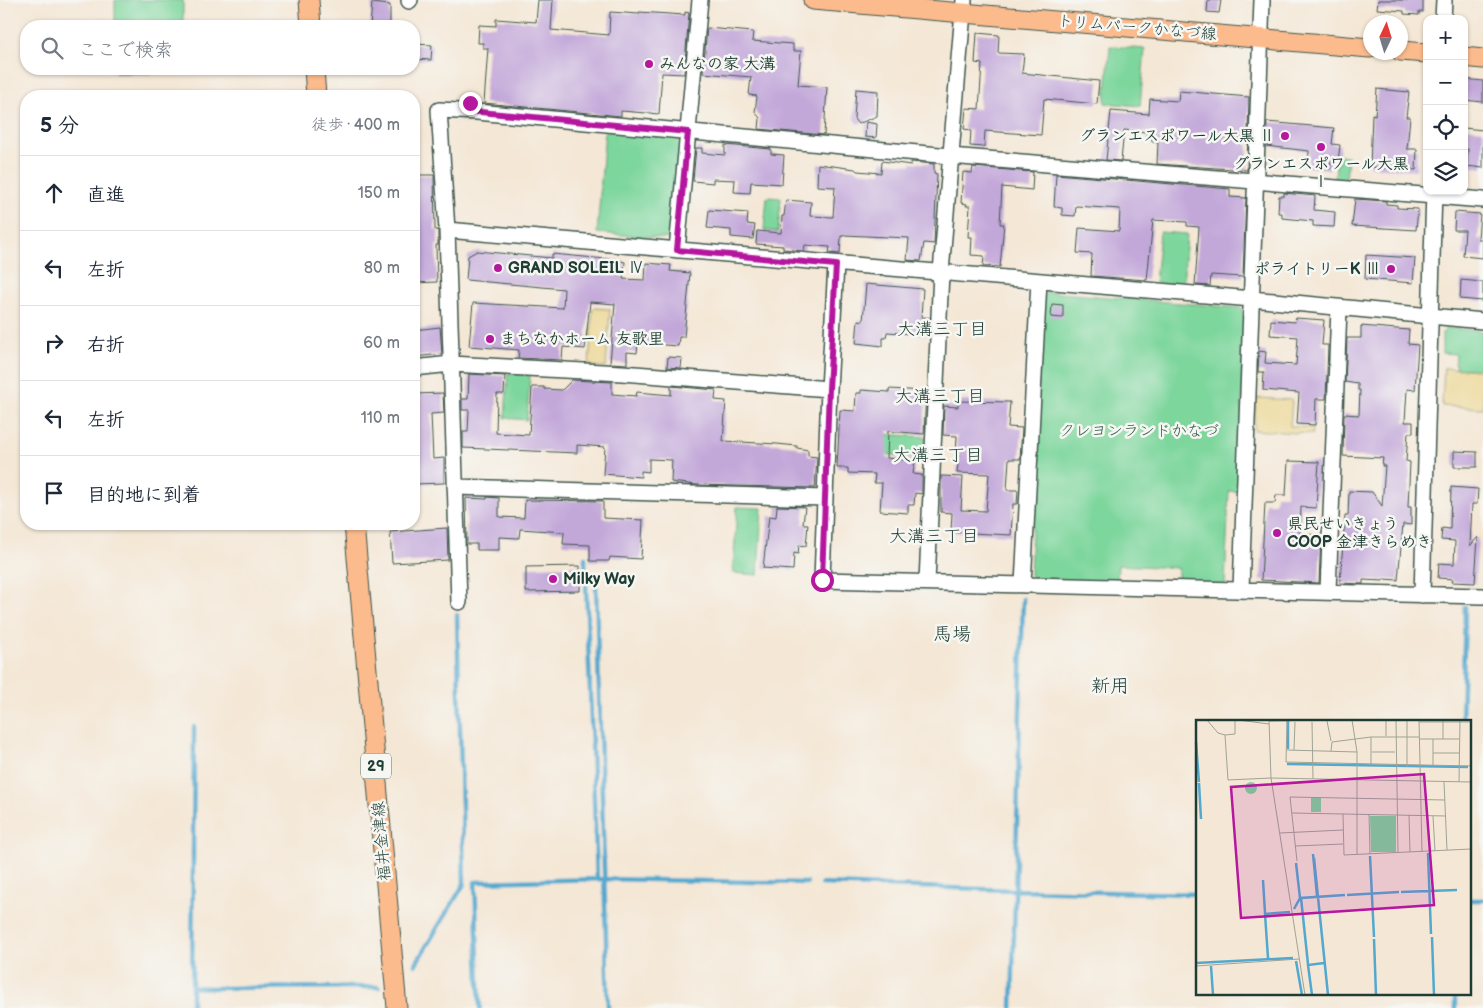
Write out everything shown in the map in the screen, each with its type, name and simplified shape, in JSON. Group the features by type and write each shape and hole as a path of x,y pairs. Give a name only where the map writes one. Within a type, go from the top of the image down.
{"main road":[{"path":"309,0 311,20"},
{"name":"トリムパークかなづ線","path":"813,0 964,6 1363,47"},
{"path":"1408,52 1423,53"},
{"path":"1468,57 1483,59"},
{"path":"314,75 316,90"},
{"name":"福井金津線","path":"355,530 397,1008"}],"street":[{"path":"677,250 700,0"},
{"path":"1241,590 1252,299 1259,38 1262,0"},
{"path":"1443,15 1444,0"},
{"path":"927,582 941,272 964,6"},
{"path":"458,602 447,230 439,110 473,112 589,127 688,132 950,156 1423,193"},
{"path":"1422,595 1434,195"},
{"path":"1442,195 1483,200"},
{"path":"447,230 479,226 580,236 677,250 1252,299 1483,321"},
{"path":"836,265 824,498 822,580 1483,596"},
{"path":"1023,584 1039,281"},
{"path":"1328,592 1339,308"},
{"path":"420,367 450,364 632,374 829,389"},
{"path":"455,487 824,498"}],"green space":[{"path":"115,0 183,0 183,20 115,20"},
{"path":"1110,46 1145,49 1140,106 1105,103"},
{"path":"605,130 681,135 673,239 597,233"},
{"path":"1340,155 1348,156 1346,181 1335,180 1336,163 1339,163"},
{"path":"767,197 781,198 778,232 764,230"},
{"path":"1160,232 1187,234 1183,285 1155,283"},
{"name":"クレヨンランドかなづ","path":"1047,292 1241,308 1245,316 1239,492 1229,491 1225,585 1178,583 1178,568 1118,565 1117,583 1035,579 1030,575 1042,297"},
{"path":"1447,328 1483,331 1483,370 1455,368 1456,354 1442,353 1442,333"},
{"path":"508,373 530,375 527,420 505,418"},
{"path":"883,434 926,437 924,458 882,454"},
{"path":"737,507 762,508 758,575 733,573"}],"sand":[{"path":"593,308 610,309 606,367 589,366"},
{"path":"1444,368 1483,370 1483,408 1442,406"},
{"path":"1256,398 1292,400 1290,426 1313,428 1312,434 1254,430"}],"building":[{"path":"538,0 553,0 551,30 609,35 610,12 685,15 685,12 689,13 684,74 662,73 659,114 621,111 621,116 484,103 488,48 483,48 483,43 478,43 479,25 496,26 496,19 536,22"},
{"path":"1208,0 1221,0 1219,13 1207,12"},
{"path":"1378,0 1423,0 1423,12 1419,12 1419,15 1404,14 1404,11 1377,9"},
{"path":"372,3 390,5 390,20 371,20"},
{"path":"707,28 753,32 752,41 793,44 793,51 801,51 798,85 827,87 824,135 759,129 760,118 755,112 757,96 749,95 751,77 703,73"},
{"path":"977,33 999,35 998,53 1024,54 1022,73 1099,81 1097,104 1044,99 1041,135 985,131 984,147 970,146 971,130 964,129 966,108 979,109 982,64 975,63"},
{"path":"420,44 432,45 431,60 420,59"},
{"path":"1468,79 1483,81 1483,102 1468,100"},
{"path":"856,89 878,91 877,116 858,124 854,119"},
{"path":"1377,89 1409,92 1406,117 1410,117 1407,149 1417,149 1416,170 1370,167 1372,114 1375,115"},
{"path":"1179,91 1249,97 1247,170 1157,164 1158,142 1152,142 1152,138 1147,138 1147,132 1124,130 1121,161 1106,160 1111,111 1149,114 1150,99 1178,101"},
{"path":"866,122 877,124 876,138 865,137"},
{"path":"1267,122 1334,128 1332,144 1340,145 1338,162 1331,161 1330,169 1308,167 1309,151 1266,146"},
{"path":"1468,128 1483,130 1483,168 1468,166"},
{"path":"725,145 771,149 771,154 784,155 782,184 751,182 750,193 734,192 735,180 713,179 713,183 693,181 696,148 702,148 702,153 725,155"},
{"path":"882,161 911,165 911,162 934,164 934,173 937,174 934,244 924,243 921,261 907,260 909,238 844,235 841,236 840,254 829,253 830,247 805,245 804,251 783,249 783,246 756,244 757,231 781,233 782,216 784,216 786,200 811,202 810,216 833,217 835,187 817,186 818,164 881,173"},
{"path":"973,167 1033,172 1032,190 1002,187 1000,224 1004,224 1000,267 983,266 984,256 971,255 972,237 968,237 970,206 961,203 963,172 972,173"},
{"path":"1056,174 1230,189 1230,197 1246,198 1243,277 1211,275 1210,286 1195,285 1199,227 1187,226 1187,222 1153,220 1147,280 1091,276 1092,254 1077,253 1079,228 1119,231 1120,209 1076,206 1075,216 1062,215 1062,208 1054,207"},
{"path":"420,175 434,175 435,230 438,230 438,245 436,245 437,282 420,283"},
{"path":"1284,193 1315,196 1314,210 1335,212 1334,227 1313,226 1313,221 1282,218 1282,213 1278,213 1279,196 1284,196"},
{"path":"1355,199 1386,201 1386,204 1397,205 1397,208 1418,209 1416,230 1352,226"},
{"path":"709,210 748,213 747,224 755,225 753,239 731,237 731,230 707,228"},
{"path":"1455,212 1480,214 1478,239 1483,239 1483,258 1463,256 1465,230 1454,230"},
{"path":"477,251 552,258 552,254 617,260 625,262 623,279 645,280 646,263 671,265 670,271 690,273 684,337 679,337 678,346 638,343 637,353 627,352 627,364 610,363 615,304 590,302 585,349 563,347 562,360 518,358 519,350 469,346 473,303 563,308 564,289 466,280 468,256"},
{"name":"ポライトリーK Ⅲ","path":"1366,255 1415,258 1413,283 1365,279"},
{"path":"1461,280 1483,282 1483,301 1460,299"},
{"path":"866,284 923,289 921,317 930,318 929,335 887,332 886,338 883,338 883,346 856,343 858,320 863,321"},
{"path":"1052,304 1063,305 1063,318 1051,317"},
{"path":"1296,318 1324,320 1322,345 1328,345 1326,399 1316,399 1315,425 1297,424 1299,393 1263,390 1264,372 1258,372 1259,351 1266,352 1265,363 1296,365 1298,337 1270,335 1271,320 1295,322"},
{"path":"1361,326 1409,330 1408,344 1418,345 1415,390 1407,389 1405,422 1413,422 1413,433 1408,433 1406,461 1410,462 1408,507 1411,507 1411,525 1403,524 1398,580 1363,580 1363,584 1340,583 1345,516 1348,516 1349,491 1372,492 1382,506 1385,466 1382,466 1383,458 1343,456 1344,414 1359,415 1360,390 1358,390 1358,384 1345,382 1347,338 1361,338"},
{"path":"440,327 442,354 420,356 420,329"},
{"path":"668,357 682,358 681,368 667,367"},
{"path":"469,374 505,376 504,394 497,394 496,433 529,435 532,387 562,390 572,380 612,382 612,394 636,396 637,392 671,395 671,386 716,390 715,400 726,401 723,441 797,446 797,448 808,450 808,456 817,457 815,488 697,485 671,482 672,460 649,459 649,472 641,471 641,477 603,474 605,447 577,445 577,453 463,448 463,432 468,432 469,410 462,410 462,399 468,399"},
{"path":"889,389 926,391 924,434 888,431 887,458 915,461 913,474 922,475 922,494 915,493 914,505 908,505 908,513 880,511 882,483 874,483 875,474 848,473 848,468 837,468 840,410 855,411 856,393 861,393 861,390 889,392"},
{"path":"443,393 444,413 431,414 433,459 444,458 444,483 420,484 420,394"},
{"path":"958,401 1010,402 1008,427 1022,428 1020,459 1009,459 1007,490 1018,490 1017,504 1013,504 1011,535 951,532 952,513 941,512 941,476 963,477 961,510 986,511 989,474 957,473 959,455 956,455 957,436 943,435 944,406 958,407"},
{"path":"1454,451 1477,452 1477,467 1454,467"},
{"path":"1288,461 1319,462 1316,508 1301,507 1300,534 1321,535 1319,583 1261,580 1265,503 1275,503 1276,495 1286,495"},
{"path":"1451,487 1478,489 1477,504 1472,504 1470,546 1478,537 1475,583 1452,582 1453,579 1438,578 1439,563 1454,564 1455,541 1441,540 1442,528 1450,529"},
{"path":"487,497 499,498 499,517 524,518 525,500 603,501 603,518 643,520 641,559 610,557 609,561 590,561 590,545 563,544 564,532 520,529 519,538 499,537 499,550 477,550 477,544 467,544 466,498 487,499"},
{"path":"777,506 805,507 803,524 808,524 806,546 799,545 798,554 794,553 793,570 763,568 769,516 776,517"},
{"path":"447,528 448,560 392,563 390,532"},
{"name":"Milky Way","path":"580,566 580,591 526,592 526,567"}],"waterway":[{"path":"585,558 597,879"},
{"path":"596,586 608,1008"},
{"path":"1012,1008 1023,599"},
{"path":"1462,720 1465,607"},
{"path":"415,965 464,884 457,615"},
{"path":"192,987 194,727"},
{"path":"480,1008 475,882 604,879 807,883"},
{"path":"822,884 1196,894"},
{"path":"1470,900 1483,900"},
{"path":"192,1008 192,987 379,987"},
{"path":"1455,996 1455,1008"}],"place":[{"name":"みんなの家 大溝","path":"649,64"},
{"name":"グランエスポワール大黒 Ⅱ","path":"1285,136"},
{"name":"グランエスポワール大黒 Ⅰ","path":"1321,147"},
{"name":"GRAND SOLEIL Ⅳ","path":"498,268"},
{"name":"ポライトリーK Ⅲ","path":"1391,269"},
{"name":"まちなかホーム 友歌里","path":"490,339"},
{"name":"県民せいきょう COOP 金津きらめき","path":"1277,533"},
{"name":"Milky Way","path":"553,579"}],"district":[{"name":"大溝三丁目","path":"942,329"},
{"name":"大溝三丁目","path":"940,396"},
{"name":"大溝三丁目","path":"938,455"},
{"name":"大溝三丁目","path":"934,536"},
{"name":"馬場","path":"952,634"},
{"name":"新用","path":"1110,686"}],"route":[{"path":"470,103 470,111 688,132 677,250 836,265 824,498 822,580"}]}
